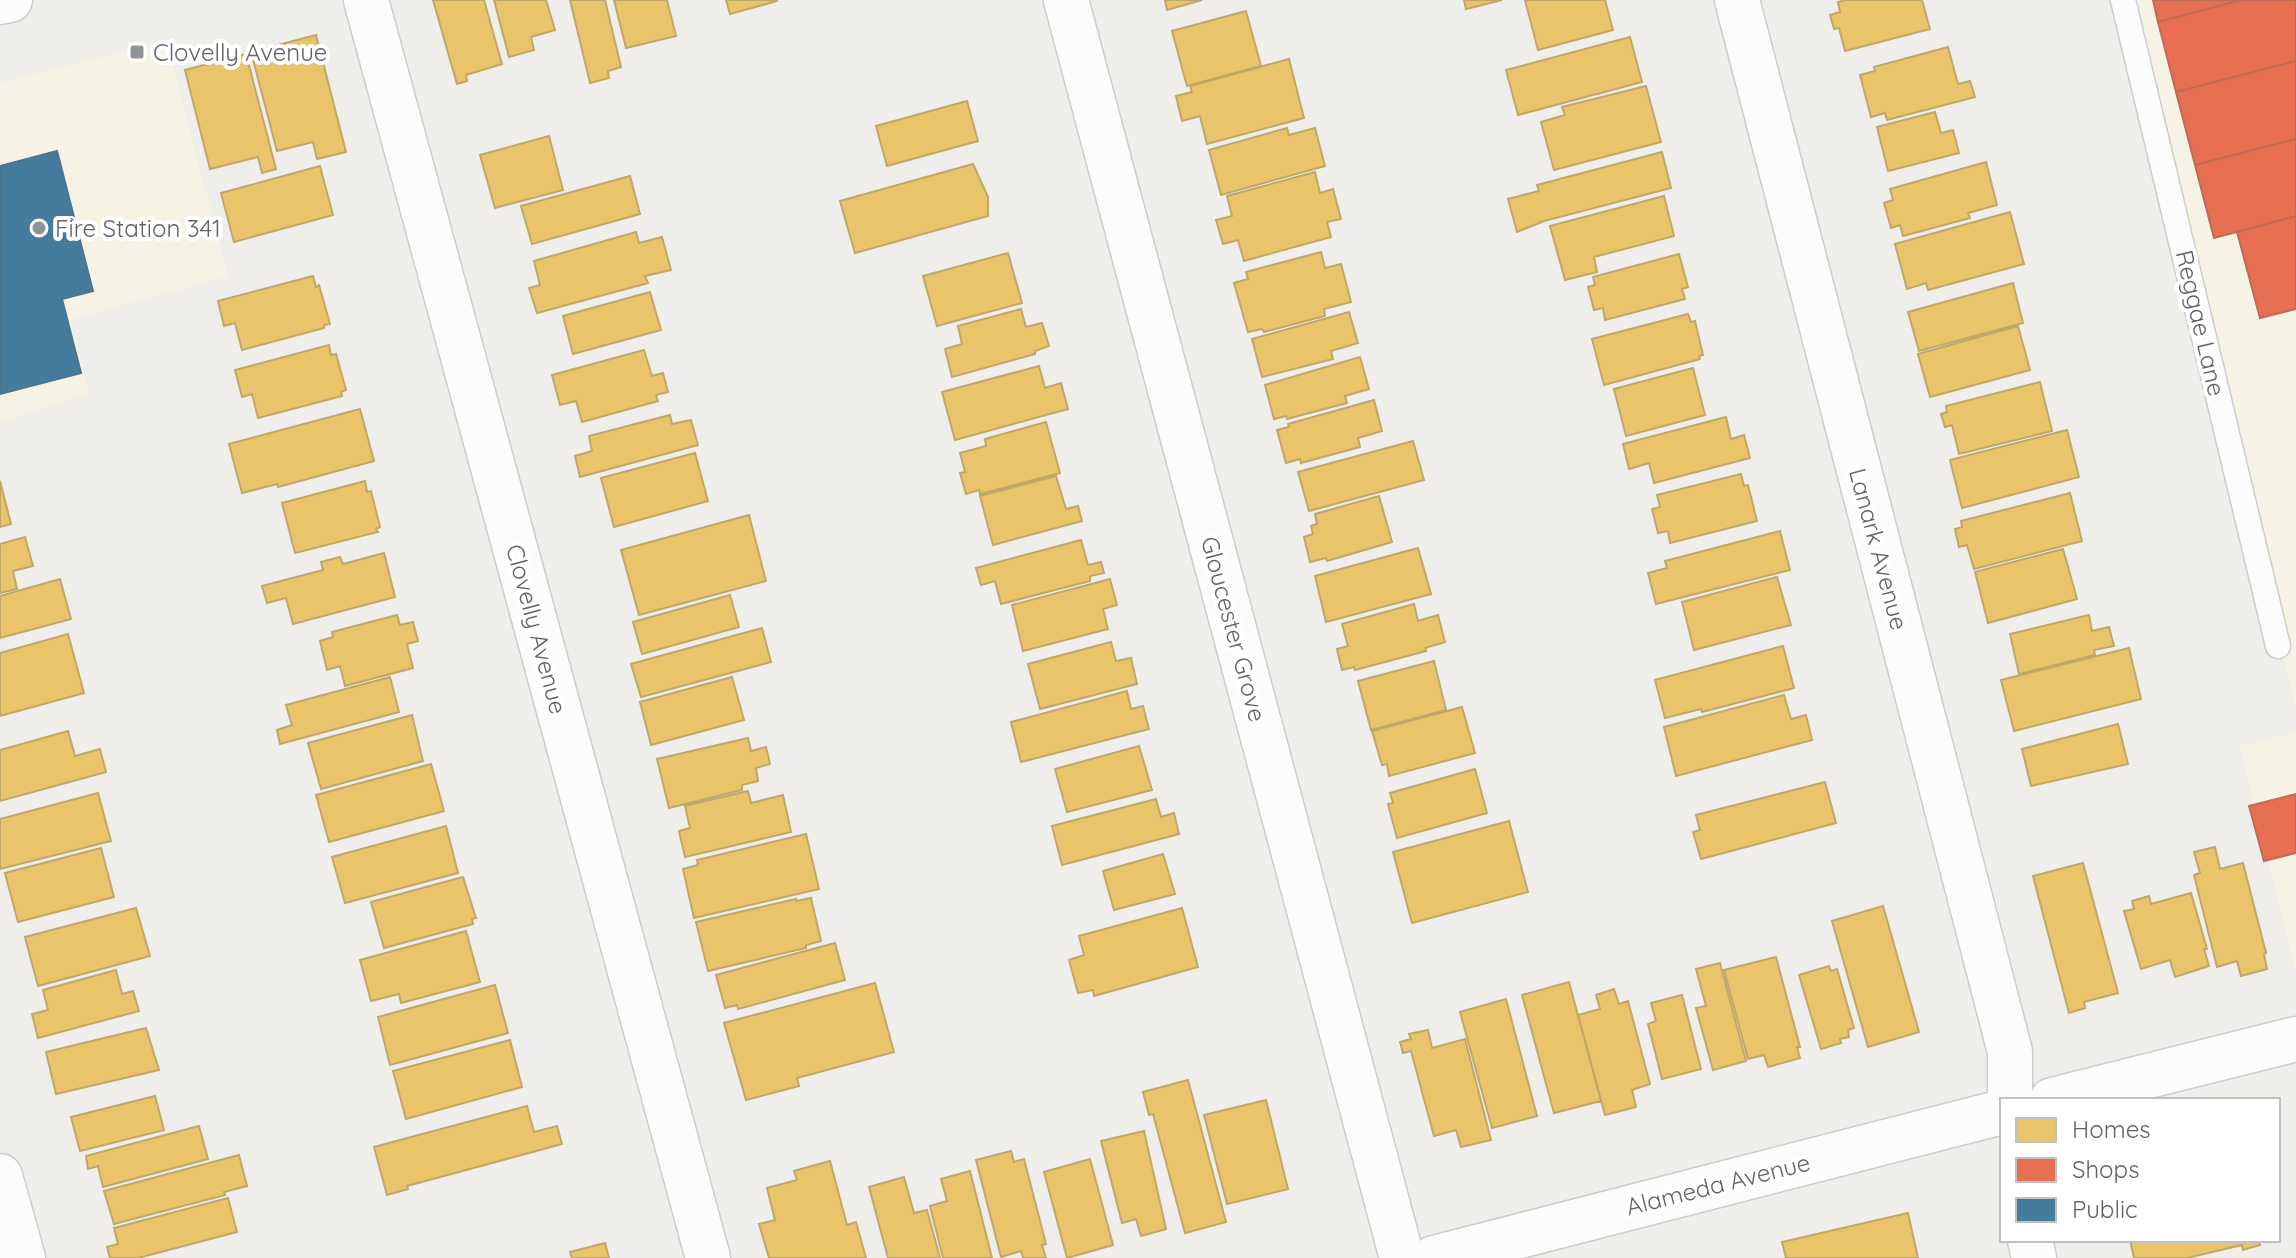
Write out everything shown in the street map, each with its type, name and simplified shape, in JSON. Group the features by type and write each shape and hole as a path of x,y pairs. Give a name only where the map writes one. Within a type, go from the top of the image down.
{"street":[{"path":"0,2 10,0"},
{"name":"Clovelly Avenue","path":"366,0 708,1258"},
{"name":"Gloucester Grove","path":"1066,0 1402,1258"},
{"name":"Lanark Avenue","path":"1737,0 2010,1052 2010,1098"},
{"path":"2060,1098 2296,1039"},
{"name":"Alameda Avenue","path":"1434,1258 2000,1113"},
{"path":"0,1176 23,1258"}],"lane":[{"name":"Reggae Lane","path":"2123,0 2278,646"}],"shaded area":[{"path":"2122,0 2296,0 2296,708"},
{"path":"166,40 228,276 70,320 89,394 0,421 0,83"},
{"path":"2296,732 2296,972 2240,746"}],"building: Homes":[{"path":"433,0 484,0 502,64 466,75 467,81 457,84"},
{"path":"494,0 546,0 555,30 531,37 534,50 509,57"},
{"path":"570,0 605,0 621,67 608,71 609,78 590,83"},
{"path":"614,0 667,0 676,36 626,48"},
{"path":"726,0 776,0 777,1 730,14"},
{"path":"1165,0 1202,0 1167,10"},
{"path":"1464,0 1502,0 1466,9"},
{"path":"1525,0 1605,0 1613,30 1538,50"},
{"path":"1922,0 1930,29 1845,51 1839,28 1834,29 1830,15 1840,12 1838,2"},
{"path":"1246,11 1261,66 1187,86 1172,31"},
{"path":"316,35 346,152 317,159 313,142 277,151 251,52"},
{"path":"1630,37 1642,82 1518,115 1506,70"},
{"path":"1948,47 1958,84 1970,81 1975,97 1887,120 1885,113 1871,117 1860,75 1875,71 1874,67"},
{"path":"246,54 276,169 262,173 258,157 210,169 185,70"},
{"path":"1289,59 1304,118 1207,144 1200,116 1182,121 1176,96 1192,92 1190,86"},
{"path":"1646,86 1661,142 1554,170 1541,122 1565,115 1562,107"},
{"path":"967,101 978,141 887,166 876,126"},
{"path":"1935,112 1941,133 1953,130 1959,153 1888,171 1877,127"},
{"path":"1287,128 1289,135 1315,128 1325,166 1221,195 1209,150"},
{"path":"549,136 563,190 495,208 480,155"},
{"path":"1662,152 1671,188 1544,221 1517,232 1508,199 1539,191 1537,185"},
{"path":"1986,162 1997,205 1968,213 1970,218 1903,236 1900,225 1891,228 1884,203 1893,200 1890,189"},
{"path":"973,164 988,197 988,216 855,253 840,201"},
{"path":"320,166 333,215 234,242 221,193"},
{"path":"1315,172 1320,193 1333,189 1341,219 1327,222 1331,237 1244,261 1238,240 1223,244 1216,220 1232,216 1227,196"},
{"path":"630,176 640,214 532,244 521,206"},
{"path":"1664,196 1674,236 1594,257 1597,272 1565,280 1550,226"},
{"path":"2010,212 2024,264 1928,290 1926,283 1907,289 1895,244"},
{"path":"636,232 639,243 662,237 671,270 645,276 648,283 537,313 529,288 540,285 534,261"},
{"path":"1321,252 1325,268 1341,264 1351,302 1324,309 1325,316 1264,332 1262,329 1248,332 1234,283 1248,279 1246,272"},
{"path":"1008,253 1022,303 937,326 923,276"},
{"path":"1679,254 1688,287 1682,289 1685,299 1605,320 1603,308 1594,310 1588,287 1595,285 1593,277"},
{"path":"313,276 316,287 319,285 330,324 242,350 235,323 224,326 218,301"},
{"path":"2013,283 2023,323 1919,351 1908,312"},
{"path":"650,292 661,330 573,354 563,316"},
{"path":"1021,309 1026,327 1042,323 1049,346 1035,351 1035,354 952,377 945,349 962,344 958,326"},
{"path":"1349,312 1358,343 1331,351 1333,359 1262,377 1252,339"},
{"path":"1688,314 1691,322 1695,321 1703,355 1699,356 1700,359 1604,385 1592,339"},
{"path":"2018,326 2030,370 1930,397 1918,354"},
{"path":"329,345 331,355 336,354 346,390 341,392 342,396 258,418 252,394 242,397 235,370"},
{"path":"644,350 652,376 663,373 668,392 656,395 658,401 582,422 576,401 560,405 552,375"},
{"path":"1360,357 1369,389 1345,396 1347,403 1287,419 1286,416 1274,419 1265,385"},
{"path":"1039,366 1045,388 1061,383 1068,409 955,440 942,392"},
{"path":"1693,368 1705,415 1626,436 1614,389"},
{"path":"2040,382 2052,431 1959,454 1952,425 1945,427 1941,414 1947,412 1946,406"},
{"path":"1374,400 1382,431 1358,438 1360,447 1301,463 1300,459 1286,463 1277,430 1289,427 1288,424"},
{"path":"360,409 374,461 278,487 277,484 242,493 229,444"},
{"path":"670,415 672,424 691,420 698,445 580,477 575,456 592,451 589,436"},
{"path":"1726,417 1731,439 1744,435 1750,458 1654,483 1649,463 1629,469 1623,444"},
{"path":"1046,422 1060,473 980,494 979,490 966,494 960,473 965,472 960,453 986,446 985,439"},
{"path":"2067,430 2079,477 1962,508 1950,460"},
{"path":"1413,441 1424,480 1309,511 1298,472"},
{"path":"695,453 708,501 614,527 601,478"},
{"path":"1741,474 1744,486 1748,485 1757,521 1670,543 1668,531 1658,533 1652,509 1660,507 1657,495"},
{"path":"1056,476 1066,509 1078,506 1082,521 993,545 980,496"},
{"path":"0,481 11,524 0,527"},
{"path":"365,481 367,492 371,491 380,527 376,529 378,532 295,553 282,503"},
{"path":"2070,493 2082,541 1974,569 1967,545 1959,547 1955,529 1962,527 1961,521"},
{"path":"1379,496 1392,542 1327,561 1326,558 1310,562 1304,537 1313,534 1311,526 1317,524 1315,514"},
{"path":"749,515 766,581 639,615 621,550"},
{"path":"1780,531 1790,570 1656,604 1648,573 1667,568 1665,561"},
{"path":"25,537 33,566 13,571 17,589 0,593 0,544"},
{"path":"1081,540 1088,565 1101,562 1104,573 1090,576 1090,581 1001,604 995,581 981,585 976,568"},
{"path":"1418,548 1431,594 1326,622 1315,576"},
{"path":"2063,549 2077,599 1988,623 1975,572"},
{"path":"384,553 395,597 293,624 286,598 267,603 262,586 323,570 321,562 340,557 343,564"},
{"path":"1777,577 1791,625 1694,650 1682,602"},
{"path":"60,579 71,619 0,638 0,596"},
{"path":"1110,579 1117,605 1103,609 1108,629 1023,651 1012,605"},
{"path":"730,595 739,627 642,654 633,622"},
{"path":"1414,604 1418,621 1438,615 1445,642 1425,648 1426,651 1355,670 1354,667 1342,670 1337,649 1348,646 1342,624"},
{"path":"397,615 400,625 413,622 418,641 407,644 413,668 345,686 340,666 327,670 320,641 333,637 332,632"},
{"path":"2089,615 2092,631 2109,627 2114,646 2094,650 2095,655 2019,674 2010,634"},
{"path":"762,628 771,662 641,697 631,664"},
{"path":"68,634 84,693 0,716 0,653"},
{"path":"1111,642 1116,661 1131,658 1137,684 1040,709 1028,664"},
{"path":"1783,646 1794,688 1702,712 1701,709 1665,718 1655,680"},
{"path":"2129,648 2141,699 2014,731 2001,680"},
{"path":"1434,661 1446,710 1371,730 1358,681"},
{"path":"390,677 399,712 280,744 277,730 292,725 286,705"},
{"path":"732,677 744,720 651,745 640,702"},
{"path":"1127,691 1131,709 1143,706 1149,729 1021,762 1011,722"},
{"path":"1784,695 1791,719 1806,715 1812,740 1676,776 1664,727"},
{"path":"1462,707 1475,753 1389,776 1387,764 1382,765 1372,731"},
{"path":"412,715 423,761 321,789 308,743"},
{"path":"2118,724 2128,764 2031,786 2022,749"},
{"path":"68,731 75,756 100,749 106,772 0,801 0,750"},
{"path":"748,738 751,751 766,747 770,764 756,768 758,781 742,785 742,790 669,808 657,759"},
{"path":"1139,746 1152,790 1067,812 1055,769"},
{"path":"431,764 444,811 329,842 316,795"},
{"path":"1475,769 1487,813 1397,838 1388,804 1393,803 1390,793"},
{"path":"1825,782 1836,823 1701,859 1693,832 1700,830 1696,815"},
{"path":"748,791 751,803 783,795 791,832 685,857 679,831 690,828 685,806"},
{"path":"98,793 111,841 0,869 0,819"},
{"path":"1156,799 1161,817 1174,813 1179,834 1062,865 1052,826"},
{"path":"1509,821 1528,892 1412,923 1393,852"},
{"path":"446,826 458,873 345,903 332,857"},
{"path":"806,834 819,889 694,918 683,869 698,865 697,860"},
{"path":"2215,847 2220,869 2243,863 2266,953 2267,969 2241,976 2237,961 2217,967 2194,875 2200,873 2194,852"},
{"path":"101,848 114,897 18,922 5,873"},
{"path":"1163,854 1175,894 1114,910 1103,871"},
{"path":"2083,863 2118,993 2084,1002 2085,1008 2069,1013 2033,876"},
{"path":"463,877 476,918 472,919 473,924 384,948 371,902"},
{"path":"2191,893 2209,966 2175,977 2170,960 2141,969 2124,911 2134,909 2132,901 2149,896 2151,904"},
{"path":"811,898 821,941 806,945 806,948 708,971 696,922"},
{"path":"1883,906 1919,1032 1868,1047 1832,921"},
{"path":"136,908 150,956 38,986 25,937"},
{"path":"1182,908 1198,967 1094,996 1093,990 1078,993 1069,960 1084,955 1079,936"},
{"path":"466,931 480,982 401,1003 399,994 371,1001 360,960"},
{"path":"835,943 845,980 738,1009 737,1005 725,1008 716,975"},
{"path":"1776,957 1800,1047 1797,1047 1800,1058 1768,1067 1764,1055 1748,1059 1724,970"},
{"path":"1720,963 1746,1061 1713,1070 1696,1008 1706,1006 1696,969"},
{"path":"1829,966 1831,971 1837,969 1854,1028 1848,1030 1849,1037 1840,1039 1841,1043 1821,1049 1799,975"},
{"path":"116,970 122,994 133,991 139,1011 38,1038 32,1014 48,1010 43,990"},
{"path":"1569,982 1601,1101 1554,1113 1522,995"},
{"path":"875,983 894,1052 797,1078 799,1086 746,1100 724,1023"},
{"path":"495,985 508,1033 390,1065 378,1017"},
{"path":"1614,989 1619,1004 1628,1001 1650,1084 1632,1090 1636,1107 1605,1115 1578,1015 1600,1009 1596,995"},
{"path":"1682,995 1701,1069 1662,1079 1648,1024 1656,1021 1651,1003"},
{"path":"1506,999 1537,1116 1492,1128 1460,1012"},
{"path":"146,1028 159,1070 56,1094 46,1052"},
{"path":"1428,1030 1432,1048 1465,1039 1491,1140 1461,1147 1456,1130 1434,1136 1411,1051 1403,1053 1400,1042 1411,1039 1409,1034"},
{"path":"510,1040 522,1087 406,1119 393,1071"},
{"path":"1188,1080 1226,1222 1185,1233 1153,1114 1149,1115 1143,1092"},
{"path":"155,1096 164,1130 80,1151 71,1117"},
{"path":"1266,1100 1288,1189 1227,1204 1204,1115"},
{"path":"527,1106 534,1132 557,1126 562,1144 407,1186 408,1189 387,1195 374,1147"},
{"path":"199,1126 208,1159 103,1187 98,1166 88,1169 86,1156"},
{"path":"1144,1131 1166,1229 1141,1236 1136,1219 1122,1223 1101,1141"},
{"path":"1011,1151 1014,1162 1024,1159 1046,1244 1042,1245 1046,1258 1023,1258 1021,1251 1001,1257 976,1160"},
{"path":"239,1155 247,1186 224,1192 225,1195 114,1224 104,1191"},
{"path":"1090,1159 1113,1245 1067,1258 1044,1172"},
{"path":"830,1161 847,1225 856,1222 866,1258 769,1258 759,1224 775,1220 767,1188 797,1180 794,1171"},
{"path":"970,1171 992,1258 943,1258 930,1206 947,1201 941,1179"},
{"path":"904,1177 914,1213 927,1210 940,1258 888,1258 869,1187"},
{"path":"228,1198 237,1232 138,1258 110,1258 107,1247 118,1244 114,1228"},
{"path":"1908,1213 1918,1258 1786,1258 1782,1242"},
{"path":"2130,1242 2260,1242 2260,1245 2243,1250 2242,1245 2187,1258 2134,1258"},
{"path":"605,1243 609,1258 572,1258 570,1252"}],"building: Shops":[{"path":"2153,0 2241,0 2158,22"},
{"path":"2241,0 2296,0 2296,61 2176,92 2158,22"},
{"path":"2296,61 2296,139 2195,165 2176,92"},
{"path":"2296,139 2296,216 2214,238 2195,165"},
{"path":"2296,216 2296,309 2260,318 2237,232"},
{"path":"2296,794 2296,853 2264,861 2249,806"}],"building: Public":[{"name":"Fire Station 341","path":"57,151 93,291 62,299 81,373 0,394 0,166"}],"place":[{"name":"Clovelly Avenue","path":"137,52"},
{"name":"Fire Station 341","path":"39,228"}]}
